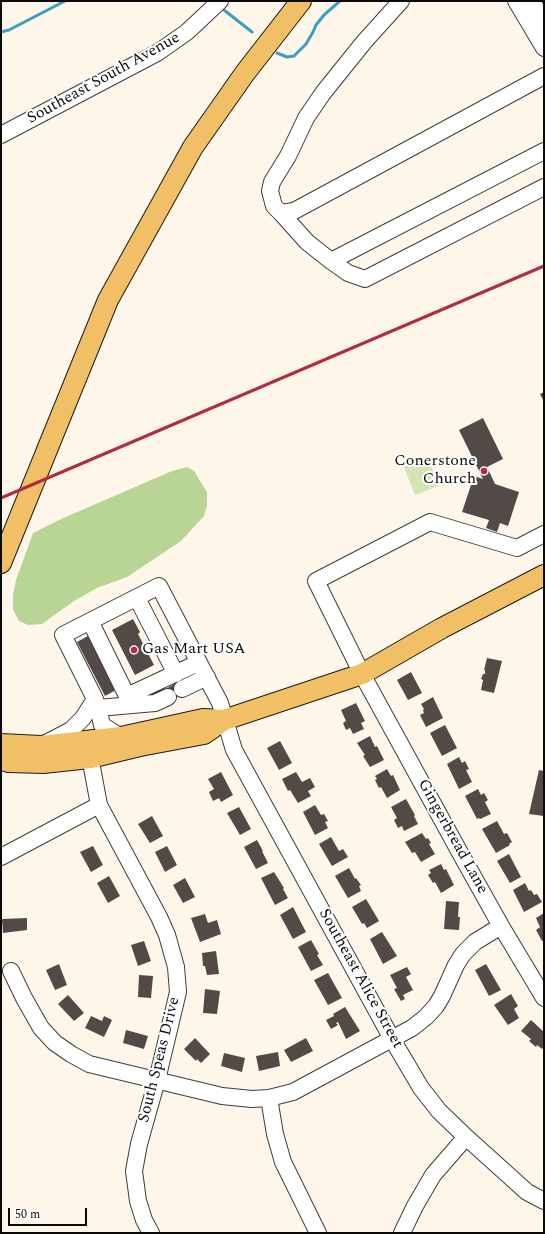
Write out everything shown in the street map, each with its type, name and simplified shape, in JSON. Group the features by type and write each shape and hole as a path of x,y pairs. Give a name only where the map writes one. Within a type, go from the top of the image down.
{"main road":[{"path":"1,563 108,300 193,147 245,73 301,1"},
{"path":"1,744 88,749 140,746 204,734 224,720 362,674 442,628 544,575"},
{"path":"1,760 9,762 43,763 121,737 203,719 224,720"}],"street":[{"name":"Southeast South Avenue","path":"1,135 157,53 187,32 220,1"},
{"path":"401,1 364,42 327,87 306,118 288,156 272,182 270,191 274,206 307,242 348,273 365,279 544,187"},
{"path":"516,1 544,48"},
{"path":"532,1 544,22"},
{"path":"281,213 294,211 544,76"},
{"path":"331,261 544,151"},
{"name":"Gingerbread Lane","path":"544,534 517,548 430,522 316,581 362,674 501,926 544,998"},
{"name":"Southeast Alice Street","path":"137,598 159,586 220,703 234,750 392,1039 421,1088 439,1111 466,1137 527,1192 544,1201"},
{"path":"121,737 102,725 96,704 63,635 137,598 176,674"},
{"path":"90,622 128,701"},
{"path":"128,701 198,663"},
{"path":"182,689 206,677"},
{"path":"41,746 71,730 96,704 128,701 155,703 168,697"},
{"name":"South Speas Drive","path":"88,749 99,805 159,917 167,934 176,967 178,992 157,1080 139,1144 134,1171 138,1201 144,1220 151,1233"},
{"path":"1,857 99,805"},
{"path":"10,971 41,1028 55,1042 71,1054 89,1064 222,1096 269,1098 293,1092 412,1028 426,1017 436,1006 463,954 476,942 501,926"},
{"path":"269,1098 275,1134 283,1162 318,1233"},
{"path":"402,1233 415,1206 433,1175 466,1137"}],"green space":[{"path":"427,456 439,486 415,495 403,465"},
{"path":"187,467 194,471 207,492 207,506 204,516 181,541 127,577 97,588 74,601 42,624 28,625 19,621 13,610 13,595 16,580 33,533 61,519 172,471"}],"building":[{"path":"544,392 544,402 540,394"},
{"name":"Conerstone Church","path":"483,418 503,459 487,467 495,484 519,492 508,526 500,523 497,532 486,528 489,520 462,512 474,476 483,479 459,430"},
{"name":"Gas Mart USA","path":"133,619 140,632 138,634 154,665 135,675 112,630"},
{"path":"88,636 116,690 105,696 77,642"},
{"path":"487,658 502,661 494,693 481,690 483,680 481,679 483,674 485,674 484,670"},
{"path":"411,672 422,693 408,700 397,680"},
{"path":"178,682 184,692 170,700 164,690"},
{"path":"433,697 443,718 426,727 420,715 424,713 424,709 421,704"},
{"path":"356,703 365,721 361,723 364,729 353,734 350,728 346,730 343,723 346,721 341,710"},
{"path":"445,725 457,748 442,756 430,733"},
{"path":"370,736 375,747 377,746 384,760 370,767 363,756 365,755 357,743"},
{"path":"280,741 292,763 279,770 267,748"},
{"path":"459,757 462,763 465,761 469,769 466,770 472,782 459,789 447,764"},
{"path":"387,769 391,776 393,775 400,790 387,798 381,787 379,788 375,780 377,779 375,776"},
{"path":"539,770 544,771 544,816 529,814"},
{"path":"221,772 233,795 221,802 219,798 213,801 209,792 214,789 208,779"},
{"path":"296,772 302,782 310,778 315,787 308,791 311,796 298,803 290,790 288,791 282,779"},
{"path":"478,789 481,795 484,793 488,800 485,802 491,814 480,819 477,819 465,796"},
{"path":"406,799 418,824 404,831 402,826 398,828 394,820 397,818 391,807"},
{"path":"315,805 321,815 324,814 328,821 325,822 328,828 315,835 303,812"},
{"path":"239,807 251,829 240,835 227,813"},
{"path":"152,816 163,836 150,843 138,824"},
{"path":"497,821 504,834 507,833 512,842 509,844 510,845 496,853 482,829"},
{"path":"422,833 426,839 428,838 431,843 429,844 435,854 421,862 415,852 412,853 405,842"},
{"path":"331,837 339,851 343,849 348,857 332,866 319,844"},
{"path":"257,840 268,863 256,869 244,847"},
{"path":"93,846 103,865 91,872 80,852"},
{"path":"167,846 177,865 165,872 155,852"},
{"path":"509,854 521,877 510,883 497,861"},
{"path":"441,864 444,870 446,869 454,885 441,893 435,882 433,883 428,875 431,873 429,870"},
{"path":"349,868 355,879 356,878 361,885 359,886 361,891 348,898 335,876"},
{"path":"274,872 284,888 283,889 288,898 275,905 261,878"},
{"path":"109,876 120,896 108,903 97,883"},
{"path":"185,878 195,897 183,903 173,885"},
{"path":"525,883 529,891 531,890 534,895 537,894 542,902 524,912 513,890"},
{"path":"366,899 379,921 367,928 364,923 362,924 352,907"},
{"path":"446,901 459,902 459,930 444,929"},
{"path":"293,907 306,932 293,939 280,915"},
{"path":"544,913 544,940 542,941 536,930 540,927 536,918"},
{"path":"205,914 208,923 217,920 221,934 200,942 191,918"},
{"path":"27,918 27,930 3,933 2,919"},
{"path":"382,932 397,956 383,964 370,939"},
{"path":"311,940 323,965 311,971 298,947"},
{"path":"144,941 151,961 138,966 131,945"},
{"path":"216,951 219,974 207,975 205,966 203,966 202,953"},
{"path":"59,964 67,985 55,990 46,970"},
{"path":"486,964 501,990 489,996 475,970"},
{"path":"407,967 411,974 406,977 413,990 403,995 405,999 401,1001 394,989 397,988 390,975"},
{"path":"328,973 342,998 328,1005 314,980"},
{"path":"139,975 153,976 151,998 138,997"},
{"path":"205,989 220,991 217,1014 203,1013"},
{"path":"511,994 518,1006 514,1009 519,1018 508,1025 494,1005"},
{"path":"68,995 84,1013 74,1021 58,1004"},
{"path":"345,1007 360,1031 346,1039 338,1022 336,1023 338,1025 331,1029 326,1020 334,1016 333,1014"},
{"path":"91,1016 102,1021 104,1016 112,1020 104,1037 85,1028"},
{"path":"531,1020 544,1032 544,1046 542,1049 537,1045 536,1047 529,1041 531,1039 521,1031"},
{"path":"126,1030 148,1036 144,1049 123,1043"},
{"path":"195,1038 210,1054 201,1063 197,1059 196,1061 184,1049"},
{"path":"306,1038 313,1051 291,1062 284,1050"},
{"path":"278,1052 280,1066 259,1071 256,1056"},
{"path":"224,1053 245,1058 242,1072 221,1066"}],"waterway":[{"path":"1,32 9,30 65,1"},
{"path":"277,53 287,57 294,56 306,44 316,25 324,15 340,1"},
{"path":"224,10 252,32"}],"railway":[{"path":"1,498 544,266"}],"place":[{"name":"Conerstone Church","path":"484,471"},
{"name":"Gas Mart USA","path":"134,650"}]}
